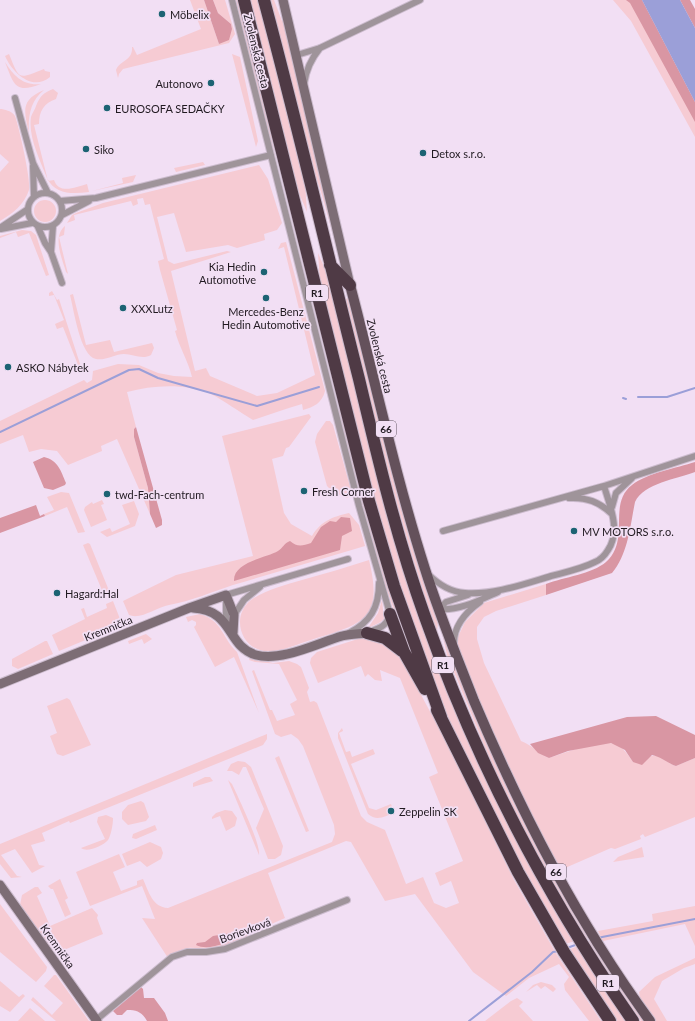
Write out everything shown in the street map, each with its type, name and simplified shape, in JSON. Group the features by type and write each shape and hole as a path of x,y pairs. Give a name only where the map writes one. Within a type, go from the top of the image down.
{"highway":[{"name":"R1","path":"244,0 371,508 400,604 441,717 515,867 563,949 610,1021"},
{"name":"R1","path":"264,0 388,497 424,615 463,715 489,774 533,859 581,942 633,1021"},
{"path":"330,265 350,285"},
{"path":"390,614 404,652 441,717"},
{"path":"366,633 385,638 404,652"}],"main road":[{"name":"Zvolenská cesta","path":"284,0 350,285 399,482 425,571"},
{"name":"66","path":"425,571 454,651 518,801 553,867 595,939 650,1021"},
{"name":"Kremnička","path":"0,684 189,608 226,595"},
{"path":"226,595 234,614 233,633"},
{"name":"Zvolenská cesta","path":"189,608 212,611 226,624 244,649 262,656 299,650 343,636 366,633"},
{"name":"Kremnička","path":"2,888 96,1021"}],"street":[{"name":"Zvolenská cesta","path":"232,0 356,498 390,614 388,622 366,633"},
{"path":"297,55 320,48 420,0"},
{"name":"Zvolenská cesta","path":"304,85 306,72 311,59 320,48"},
{"path":"15,98 33,163 48,193"},
{"path":"60,201 96,198 271,155"},
{"path":"33,163 34,197"},
{"path":"40,193 48,193 55,196 60,201 63,208 62,215 59,222 53,226 45,228 38,227 32,223 29,216 28,209 30,202 40,193"},
{"path":"62,215 96,198"},
{"path":"0,228 28,209"},
{"path":"0,228 32,223"},
{"path":"51,252 53,226"},
{"path":"38,227 51,252 62,283"},
{"path":"443,531 604,486 695,456"},
{"path":"612,512 616,493 631,479 638,475"},
{"path":"425,571 445,588 465,593 503,589 578,569 597,561 609,550 612,541 614,523 604,486"},
{"path":"559,498 590,499 612,512"},
{"path":"226,624 226,595 348,559"},
{"name":"Zvolenská cesta","path":"343,636 363,624 373,614 378,600 378,576"},
{"path":"234,614 244,600 262,584"},
{"path":"439,609 448,610 485,598 503,589"},
{"path":"439,609 446,602 480,592"},
{"path":"454,651 454,640 460,622 485,598"},
{"name":"Borievková","path":"96,1021 164,963 181,953 206,952 225,949 347,900"}],"shaded area":[{"path":"190,0 204,0 219,44 232,29 231,24 218,13 213,0 225,0 235,34 229,43 123,69 118,78 116,70 120,64 128,58 132,52 132,47 137,55 201,29"},
{"path":"204,0 213,0 218,13 231,24 232,29 229,40 219,44"},
{"path":"236,0 239,0 256,64 279,175"},
{"path":"249,0 259,0 305,183 307,212 296,186"},
{"path":"271,0 274,0 282,21 284,21 341,263 313,169"},
{"path":"613,0 642,0 695,102 695,137 631,21"},
{"path":"626,0 642,0 695,102 695,122 630,3"},
{"path":"680,0 690,0 695,9 695,28"},
{"path":"9,54 15,69 21,75 29,75 44,69 45,71 50,72 50,77 43,81 36,82 23,78 12,68 8,62 5,56"},
{"path":"232,54 240,57 258,141 256,147"},
{"path":"5,62 12,72 24,82 41,84 26,88 17,85 13,82"},
{"path":"53,89 58,93 56,99 45,105 41,111 39,124 34,125 47,179 33,140 31,132 31,117 40,97"},
{"path":"44,90 39,94 33,104 29,121 29,133 25,112 27,102 36,94"},
{"path":"0,109 6,110 15,116 24,153 29,190 24,200 14,212 0,221 0,172 9,162 0,154"},
{"path":"203,162 205,165 176,172 174,168"},
{"path":"259,165 268,179 282,223 277,230 264,234 265,240 237,248 228,245 186,252 174,213 157,217 168,261 174,264 227,251 231,252 171,271 195,371 206,368 210,376 257,396 277,393 315,375 284,247 278,249 281,243 286,242 325,391 322,399 314,406 303,410 302,404 253,420 222,400 201,390 169,386 127,392 136,427 134,429 134,437 148,488 150,514 117,439 101,446 102,451 68,465 57,451 41,449 29,452 23,435 0,444 0,421 84,380 87,383 92,380 93,371 118,364 139,365 158,373 192,377 175,331 177,330 160,270 158,261 164,259 150,204 145,205 143,198 137,199 138,204 133,206 131,201 74,215 75,220 67,223 72,215 103,203"},
{"path":"136,175 133,182 92,191 123,183 122,178"},
{"path":"54,180 56,185 64,189 87,184 89,192 65,192 55,188 49,181"},
{"path":"45,200 53,203 56,211 53,219 45,222 37,219 34,211 37,203"},
{"path":"65,226 64,235 59,236 61,231"},
{"path":"22,230 31,231 36,235 49,275 46,276 29,233 18,237 16,232 0,238 0,236"},
{"path":"59,237 68,274 66,272 59,248"},
{"path":"318,253 328,276 413,600 575,941 565,944 510,846 460,746 431,677 383,531 320,282"},
{"path":"52,291 57,300 59,299 81,367 80,370 63,327 57,329 55,324 64,320 54,295 49,296 49,293"},
{"path":"73,294 86,345 110,340 114,352 152,343 154,348 151,355 141,357 124,354 99,359 90,356 78,332 70,295"},
{"path":"349,298 410,541 438,622 437,632 410,550 387,467 345,299"},
{"path":"341,408 413,656 408,648 374,549 344,437 338,409"},
{"path":"309,414 311,417 289,447 286,448 283,456 272,459 284,513 291,524 312,536 323,523 337,516 349,513 359,525 365,546 233,585 193,599 164,606 144,615 129,615 123,601 176,575 253,556 222,436"},
{"path":"326,421 330,421 333,425 352,494 347,498 333,492 327,486 315,442 317,434"},
{"path":"136,427 162,520 162,525 156,528 150,514 148,488 134,437 134,429"},
{"path":"44,457 49,458 56,463 66,483 65,485 53,490 44,488 33,462"},
{"path":"695,462 695,472 662,482 646,490 639,496 635,502 625,549 612,573 546,595 546,584 593,570 606,562 613,553 617,543 621,502 625,493 632,485 654,474"},
{"path":"61,492 69,493 85,532 78,533 67,507 45,516 44,514 54,510 47,497"},
{"path":"102,500 104,504 101,505 107,520 91,527 84,510 85,507 92,502 93,504"},
{"path":"134,501 139,514 135,526 107,537 100,532 110,528 112,532 130,524 122,505"},
{"path":"36,505 40,516 44,514 45,516 0,533 0,518"},
{"path":"341,517 350,518 352,531 342,536 340,550 234,581 235,575 244,565 273,554 290,541 300,545 311,543 321,527 330,521 336,522"},
{"path":"88,543 90,544 110,593 104,595 83,545"},
{"path":"369,560 373,580 371,608 365,617 356,624 276,651 264,651 256,648 249,644 244,637 241,630 241,614 251,600 257,596 282,586"},
{"path":"546,584 546,595 496,611 484,617 477,627 477,639 484,663 521,741 549,758 587,746 603,743 614,743 626,752 633,762 648,757 659,756 676,766 695,758 695,817 645,837 643,834 640,836 641,839 615,849 611,848 565,868 559,866 554,861 536,828 491,730 458,645 458,637 465,622 484,603"},
{"path":"382,600 384,619 368,628 378,613"},
{"path":"113,601 120,619 117,627 59,651 52,635 85,619 81,609 84,608 87,617 107,608 106,604"},
{"path":"200,614 208,617 218,625 232,647 237,652 259,713 234,657 215,667 194,627 196,622 192,620 188,622 186,617"},
{"path":"442,633 509,793 525,825 561,890 645,1021 641,1021 589,943 589,939 585,937 539,859 493,767 447,655"},
{"path":"146,634 152,639 144,644 142,639 129,644 128,641"},
{"path":"361,638 380,640 398,652 441,732 514,880 557,955 601,1021 589,1021 565,990 564,984 569,977 559,964 529,978 506,996 473,972 415,894 385,901 351,842 346,841 268,873 285,918 249,934 235,943 223,947 185,949 168,958 142,918 155,919 142,886 90,906 76,872 119,854 125,867 113,872 121,891 137,885 137,881 143,879 149,894 155,902 158,905 168,908 332,842 335,834 334,825 303,746 298,739 291,734 281,737 275,734 252,671 254,670 270,710 272,710 277,721 295,715 290,704 297,700 279,664 255,662 249,660 250,658 273,663 289,661 301,667 309,688 307,692 310,702 314,701 317,703 361,816 367,822 385,830 406,884 423,877 434,903 446,908 459,903 451,881 440,886 435,873 463,861 429,777 438,773 400,678 380,670 382,681 375,680 368,674 365,677 361,666 318,683 310,663 311,658 317,652"},
{"path":"47,641 53,654 18,669 12,666 12,659"},
{"path":"67,698 70,700 91,745 63,756 57,754 50,736 57,733 47,706"},
{"path":"656,716 695,735 695,758 676,766 652,755 642,765 633,762 625,750 611,743 568,751 549,758 538,753 530,744 627,717"},
{"path":"342,728 343,731 339,733 346,752 350,751 352,757 373,749 375,754 351,764 369,808 376,810 391,804 394,813 378,818 368,814 338,738 338,733"},
{"path":"267,734 267,739 263,745 42,833 45,841 31,845 39,865 45,866 32,873 15,849 1,855 17,876 22,877 11,878 0,864 0,844"},
{"path":"279,756 309,831 306,832 275,758"},
{"path":"238,761 245,762 251,767 283,846 281,855 275,859 268,859 256,828 264,809 246,767 243,767 239,775 232,771 227,771 231,764"},
{"path":"205,777 210,777 213,781 193,787 193,783"},
{"path":"228,780 232,784 248,820 259,849 259,855"},
{"path":"141,801 144,803 149,817 146,821 128,825 122,819 122,812 128,805"},
{"path":"225,810 232,811 237,818 235,826 226,831 220,816 212,819 216,813"},
{"path":"106,815 113,818 112,830 108,840 95,848 87,850 81,848 105,839 97,822 98,817"},
{"path":"155,825 157,830 136,839 132,838 133,834"},
{"path":"150,842 161,847 163,853 161,859 147,867 140,861 127,866 122,854"},
{"path":"642,847 644,857 613,862 618,857"},
{"path":"60,879 68,898 65,900 71,914 65,917 53,889 48,886"},
{"path":"35,887 38,887 42,893 37,896 50,926 92,908 98,915 97,918 103,934 59,952 53,952 20,905 22,895"},
{"path":"0,904 47,967 46,971 36,982 0,952"},
{"path":"695,906 695,946 685,924 603,941 598,931 653,921 652,914"},
{"path":"236,932 238,935 237,939 222,944 211,947 201,947 196,945 197,943 205,942 213,936"},
{"path":"578,946 628,1021 616,1021 568,950"},
{"path":"695,958 695,964 684,968 662,981 654,999 667,1021 655,1021 643,1004 639,992 655,977"},
{"path":"54,975 56,975 89,1021 56,1021 31,1000 33,997 52,1015 63,1003 44,986"},
{"path":"0,981 19,997 23,994 25,996 10,1012 0,1006"},
{"path":"541,982 552,985 556,989 553,992 545,986 541,989 537,985 526,992 533,985"},
{"path":"141,987 143,989 144,998 154,998 165,1013 168,1021 147,1021 143,1015 134,1010 127,1010 122,1015 117,1015 113,1011"},
{"path":"517,998 523,1002 519,1006 533,1021 485,1021 511,1001"},
{"path":"30,1008 45,1021 18,1021"}],"water":[{"path":"642,0 680,0 695,28 695,102"}],"waterway":[{"path":"0,432 129,370 139,369 158,378 257,406 319,387"},
{"path":"638,397 667,397 695,388"},
{"path":"597,938 695,919"},
{"path":"567,948 578,944"},
{"path":"469,1021 532,972 553,952 559,951"}],"place":[{"name":"Möbelix","path":"162,14"},
{"name":"Autonovo","path":"211,83"},
{"name":"EUROSOFA SEDAČKY","path":"107,108"},
{"name":"Siko","path":"86,149"},
{"name":"Detox s.r.o.","path":"423,153"},
{"name":"Kia Hedin Automotive","path":"264,272"},
{"name":"Mercedes-Benz Hedin Automotive","path":"266,298"},
{"name":"XXXLutz","path":"123,308"},
{"name":"ASKO Nábytek","path":"8,367"},
{"name":"Fresh Corner","path":"304,491"},
{"name":"twd-Fach-centrum","path":"107,494"},
{"name":"MV MOTORS s.r.o.","path":"574,531"},
{"name":"Hagard:Hal","path":"57,593"},
{"name":"Zeppelin SK","path":"391,811"}]}
